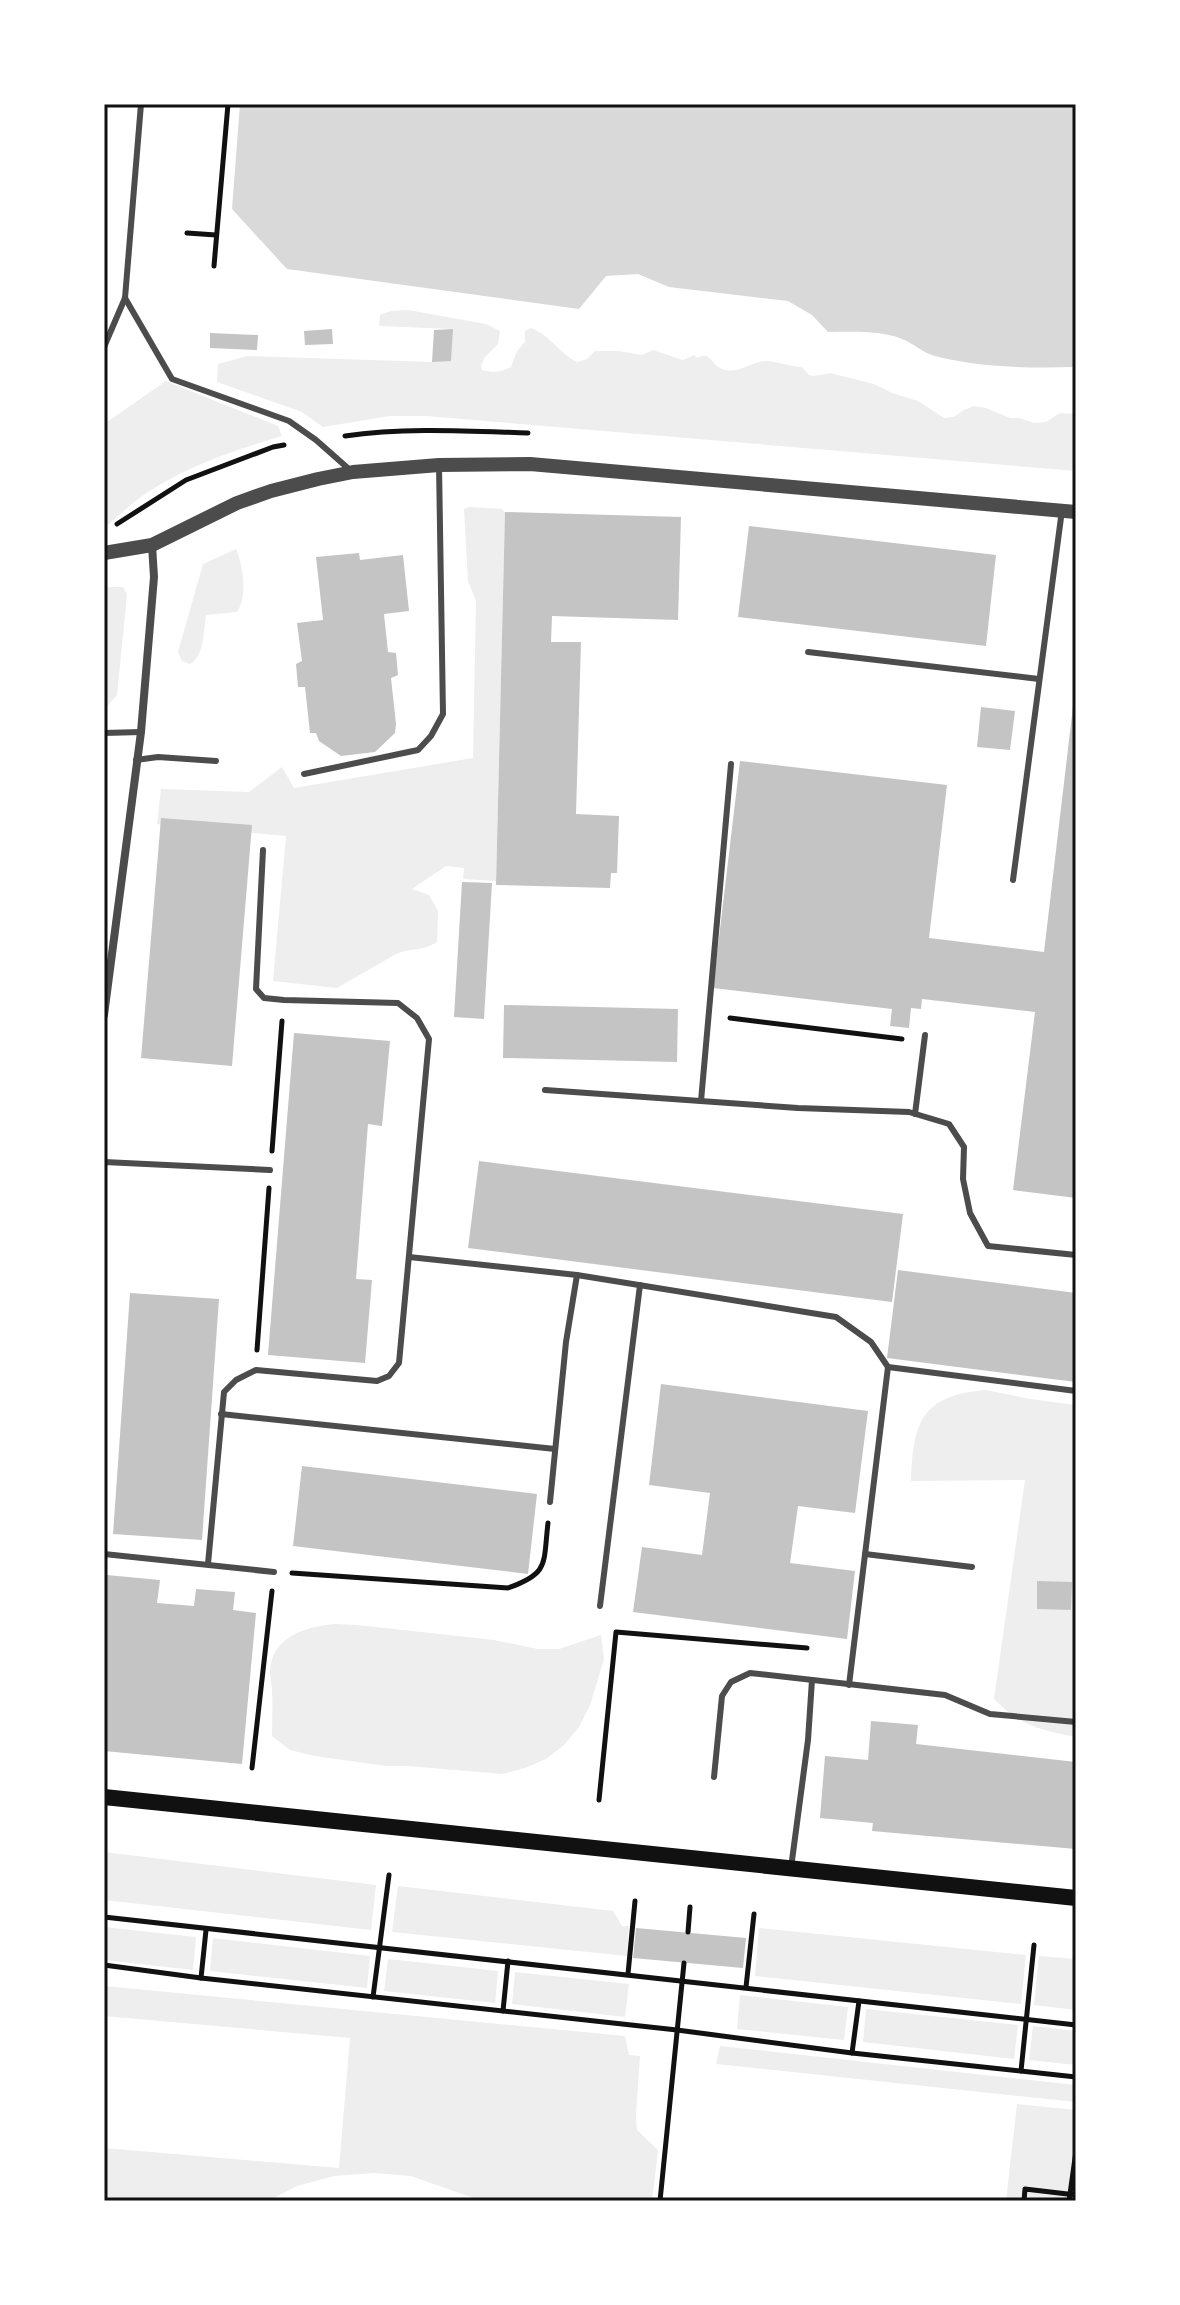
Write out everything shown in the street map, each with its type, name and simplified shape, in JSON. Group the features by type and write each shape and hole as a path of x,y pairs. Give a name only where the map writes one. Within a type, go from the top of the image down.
{"main road":[{"path":"104,1797 1076,1898"}],"street":[{"path":"104,553 152,545 237,503 271,491 353,472 439,465 530,464 1069,511"},
{"path":"104,1015 141,732 154,577 152,545"}],"lane":[{"path":"104,347 125,298 141,104"},
{"path":"125,298 172,379 289,421 353,472"},
{"path":"304,774 418,750 431,736 443,714 439,465"},
{"path":"1013,880 1039,679 1069,511"},
{"path":"808,652 1039,679"},
{"path":"104,733 141,732"},
{"path":"136,760 158,757 216,761"},
{"path":"701,1101 731,764"},
{"path":"208,1564 224,1392 236,1380 256,1370 377,1381 389,1376 399,1363 429,1039 417,1018 398,1003 284,1000 264,998 256,989 263,850"},
{"path":"915,1114 925,1035"},
{"path":"545,1090 909,1112 949,1124 964,1147 963,1179 970,1213 988,1246 1076,1255"},
{"path":"104,1162 270,1170"},
{"path":"409,1257 577,1275 836,1317 871,1342 888,1367 849,1685"},
{"path":"550,1502 566,1342 577,1275"},
{"path":"600,1606 640,1285"},
{"path":"888,1367 1076,1391"},
{"path":"221,1414 555,1449"},
{"path":"104,1554 274,1572"},
{"path":"865,1554 972,1567"},
{"path":"714,1777 722,1696 731,1682 750,1673 945,1695 990,1714 1076,1722"},
{"path":"791,1868 808,1740 812,1680"}],"path":[{"path":"214,266 228,104"},
{"path":"187,233 216,235"},
{"path":"708,1015 903,1039"},
{"path":"252,1768 274,1572 508,1588 531,1580 542,1566 550,1502"},
{"path":"599,1800 616,1632 807,1648"},
{"path":"373,1997 389,1875"},
{"path":"628,1974 635,1901"},
{"path":"688,1932 690,1907"},
{"path":"746,1987 754,1914"},
{"path":"104,1917 1076,2025"},
{"path":"201,1978 206,1930"},
{"path":"1021,2071 1034,1945"},
{"path":"503,2011 508,1961"},
{"path":"660,2201 684,1963"},
{"path":"104,1965 1076,2077"},
{"path":"852,2053 859,2001"},
{"path":"1024,2201 1025,2189 1072,2197 1076,2151"}],"shaded area":[{"path":"240,104 1076,104 1076,367 1005,366 952,360 931,355 885,334 828,332 812,315 788,301 669,287 638,274 606,276 579,309 287,269 232,209"},
{"path":"408,310 486,324 500,331 498,344 481,365 482,370 486,371 496,372 511,367 517,351 525,342 525,331 531,328 577,362 587,359 595,351 642,355 653,350 683,360 694,355 697,358 705,356 718,367 728,370 770,361 802,367 809,375 830,373 874,384 918,401 944,418 954,417 974,406 1035,423 1046,422 1060,413 1076,414 1076,471 426,416 390,416 323,427 302,412 217,382 218,364 247,356 432,362 453,329 379,326 380,315"},
{"path":"166,381 278,426 282,436 217,457 171,478 143,495 108,525 104,523 104,424"},
{"path":"464,509 502,509 505,512 496,881 463,879 464,868 446,866 412,889 429,895 438,911 437,942 396,954 337,988 273,981 286,836 157,824 161,789 249,792 282,767 294,788 473,758 476,601 468,581"},
{"path":"236,549 243,581 240,606 237,612 206,615 198,655 190,664 182,661 178,652 203,564"},
{"path":"104,587 123,587 127,595 117,695 107,706 104,706"},
{"path":"986,1390 1076,1405 1076,1737 1031,1726 994,1699 1025,1480 911,1481 914,1443 925,1416 947,1398"},
{"path":"334,1624 494,1640 538,1649 559,1649 601,1635 604,1659 590,1705 579,1727 564,1745 546,1759 502,1774 386,1766 290,1750 272,1736 270,1672 276,1650 301,1631"},
{"path":"104,1852 376,1885 371,1930 104,1900"},
{"path":"398,1886 613,1911 622,1926 629,1926 627,1956 392,1932"},
{"path":"104,1927 196,1937 193,1970 104,1960"},
{"path":"759,1928 1026,1955 1021,2004 755,1976"},
{"path":"213,1938 370,1956 367,1988 210,1971"},
{"path":"1039,1956 1076,1959 1076,2010 1034,2005"},
{"path":"388,1959 498,1971 495,2003 384,1991"},
{"path":"515,1972 629,1984 625,2017 512,2004"},
{"path":"104,1986 625,2036 629,2055 640,2056 637,2130 658,2150 652,2201 482,2201 411,2176 374,2173 334,2176 297,2186 268,2201 104,2201 104,2148 339,2168 350,2038 104,2016"},
{"path":"740,1995 848,2007 844,2040 737,2029"},
{"path":"866,2009 1018,2025 1014,2059 863,2042"},
{"path":"1033,2026 1076,2031 1076,2065 1029,2060"},
{"path":"720,2046 1076,2085 1076,2102 716,2064"},
{"path":"1017,2104 1076,2110 1076,2201 1006,2201"}],"building":[{"path":"332,329 333,344 305,345 304,331"},
{"path":"453,329 451,361 432,362 434,330"},
{"path":"210,333 258,335 257,350 210,348"},
{"path":"505,512 681,517 678,620 552,616 551,642 581,642 576,814 619,816 617,873 611,873 610,888 496,885"},
{"path":"749,526 996,555 986,646 738,617"},
{"path":"359,553 360,560 403,555 409,611 384,614 388,652 396,653 398,675 391,678 395,733 375,752 341,756 319,741 316,733 310,733 305,687 298,687 296,664 302,661 297,623 323,620 316,557"},
{"path":"1074,698 1076,1198 1013,1190 1035,1012 922,999 921,1009 911,1008 909,1028 890,1026 892,1009 713,988 740,761 947,785 929,938 1044,952"},
{"path":"981,707 1015,711 1010,750 977,747"},
{"path":"161,818 252,825 232,1066 141,1058"},
{"path":"462,882 492,883 484,1019 454,1017"},
{"path":"504,1005 678,1009 677,1062 503,1058"},
{"path":"294,1033 390,1041 382,1126 368,1124 356,1279 372,1280 365,1363 268,1355"},
{"path":"479,1161 903,1214 892,1302 468,1248"},
{"path":"898,1270 1076,1293 1076,1382 887,1358"},
{"path":"130,1293 219,1299 202,1540 113,1534"},
{"path":"661,1384 868,1411 855,1513 798,1506 790,1563 855,1571 847,1639 633,1612 642,1547 702,1555 710,1493 649,1485"},
{"path":"302,1466 537,1494 528,1574 293,1546"},
{"path":"107,1575 160,1580 157,1603 194,1606 196,1589 235,1592 233,1610 256,1613 242,1764 104,1751"},
{"path":"1037,1581 1072,1582 1071,1610 1037,1609"},
{"path":"871,1721 918,1725 916,1744 1076,1762 1076,1849 872,1831 873,1823 820,1818 825,1756 868,1760"},
{"path":"636,1928 746,1938 743,1968 633,1958"}]}
